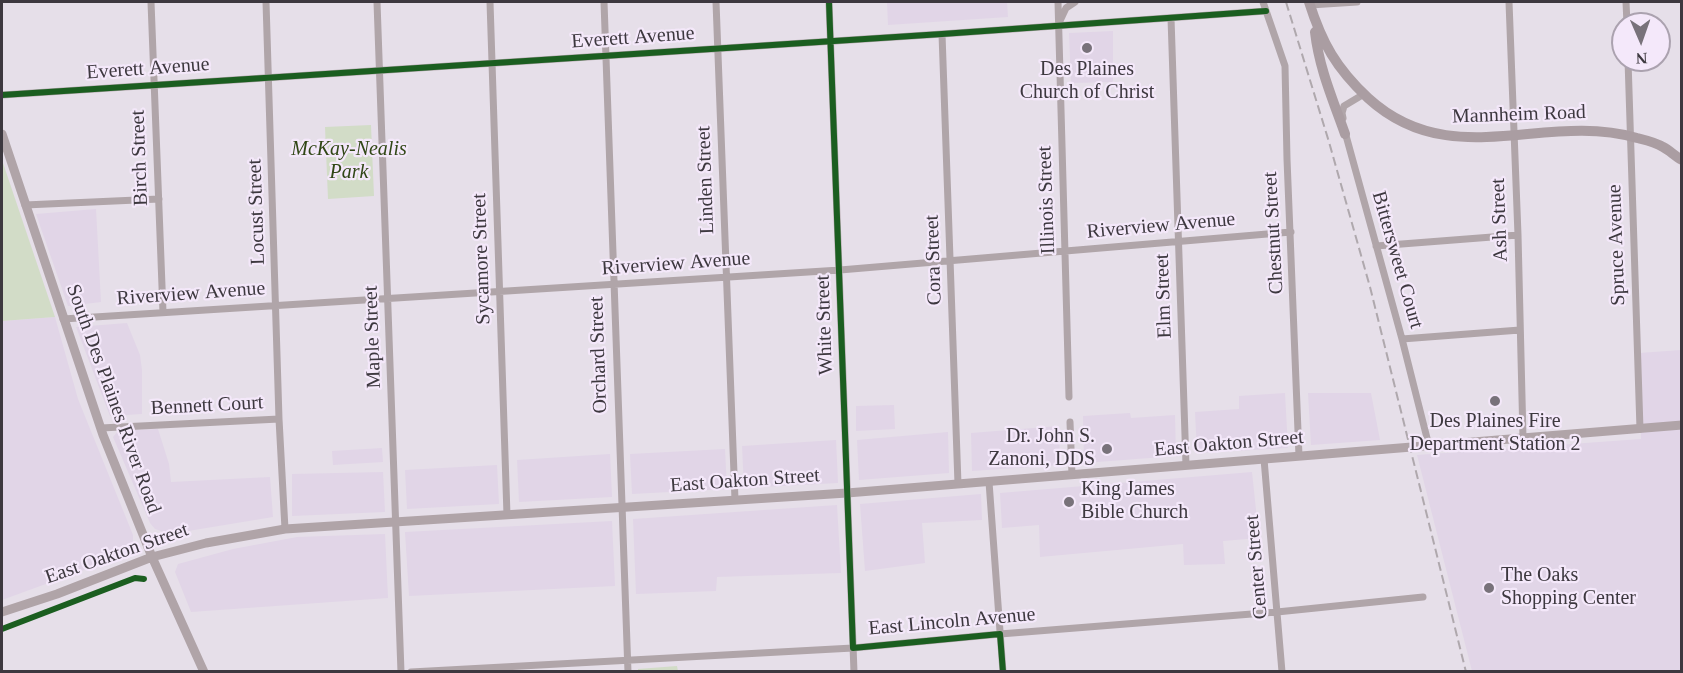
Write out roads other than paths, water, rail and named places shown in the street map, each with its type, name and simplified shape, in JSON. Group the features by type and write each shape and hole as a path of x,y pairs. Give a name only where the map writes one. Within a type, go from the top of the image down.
{"main road":[{"name":"Mannheim Road","path":"1310,3 1323,41 1344,74 1364,94 1404,123 1437,134 1475,138 1580,129 1617,132 1663,147 1682,160"},
{"path":"1314,20 1317,51 1345,134"},
{"name":"South Des Plaines River Road","path":"2,135 101,428 152,557 204,672"},
{"name":"East Oakton Street","path":"2,612 68,590 152,557 206,543 285,529 989,482 1682,425"}],"street":[{"name":"Birch Street","path":"151,2 163,312"},
{"name":"Locust Street","path":"266,2 279,419 285,529"},
{"name":"Maple Street","path":"377,2 401,672"},
{"name":"Sycamore Street","path":"490,2 507,515"},
{"name":"Orchard Street","path":"604,2 628,672"},
{"name":"Linden Street","path":"716,2 735,500"},
{"name":"White Street","path":"829,2 854,672"},
{"name":"Illinois Street","path":"1058,2 1069,397"},
{"path":"1058,26 1065,8 1075,2"},
{"name":"Chestnut Street","path":"1263,2 1285,66 1299,456"},
{"path":"1310,3 1357,2"},
{"name":"Ash Street","path":"1509,2 1523,438"},
{"name":"Everett Avenue","path":"2,95 1266,11"},
{"name":"Elm Street","path":"1171,18 1186,465"},
{"name":"Cora Street","path":"942,34 958,484"},
{"name":"Spruce Avenue","path":"1628,72 1640,429"},
{"name":"Bittersweet Court","path":"1364,94 1350,101 1342,109 1345,134 1429,446"},
{"path":"25,205 159,199"},
{"name":"Riverview Avenue","path":"63,319 840,270 1291,232"},
{"path":"1376,246 1518,235"},
{"path":"1402,339 1520,330"},
{"name":"Bennett Court","path":"101,428 279,419"},
{"path":"1070,422 1072,475"},
{"name":"Center Street","path":"1264,459 1282,672"},
{"path":"989,482 1003,672"},
{"name":"East Lincoln Avenue","path":"411,672 853,648 1277,612 1423,597"}],"railway":[{"path":"1286,2 1370,287 1466,672"}],"place":[{"name":"Des Plaines Church of Christ","path":"1087,48"},
{"name":"Des Plaines Fire Department Station 2","path":"1495,401"},
{"name":"Dr. John S. Zanoni, DDS","path":"1107,449"},
{"name":"King James Bible Church","path":"1069,502"},
{"name":"The Oaks Shopping Center","path":"1489,588"}],"park label":[{"name":"McKay-Nealis Park","path":"349,162"}]}
